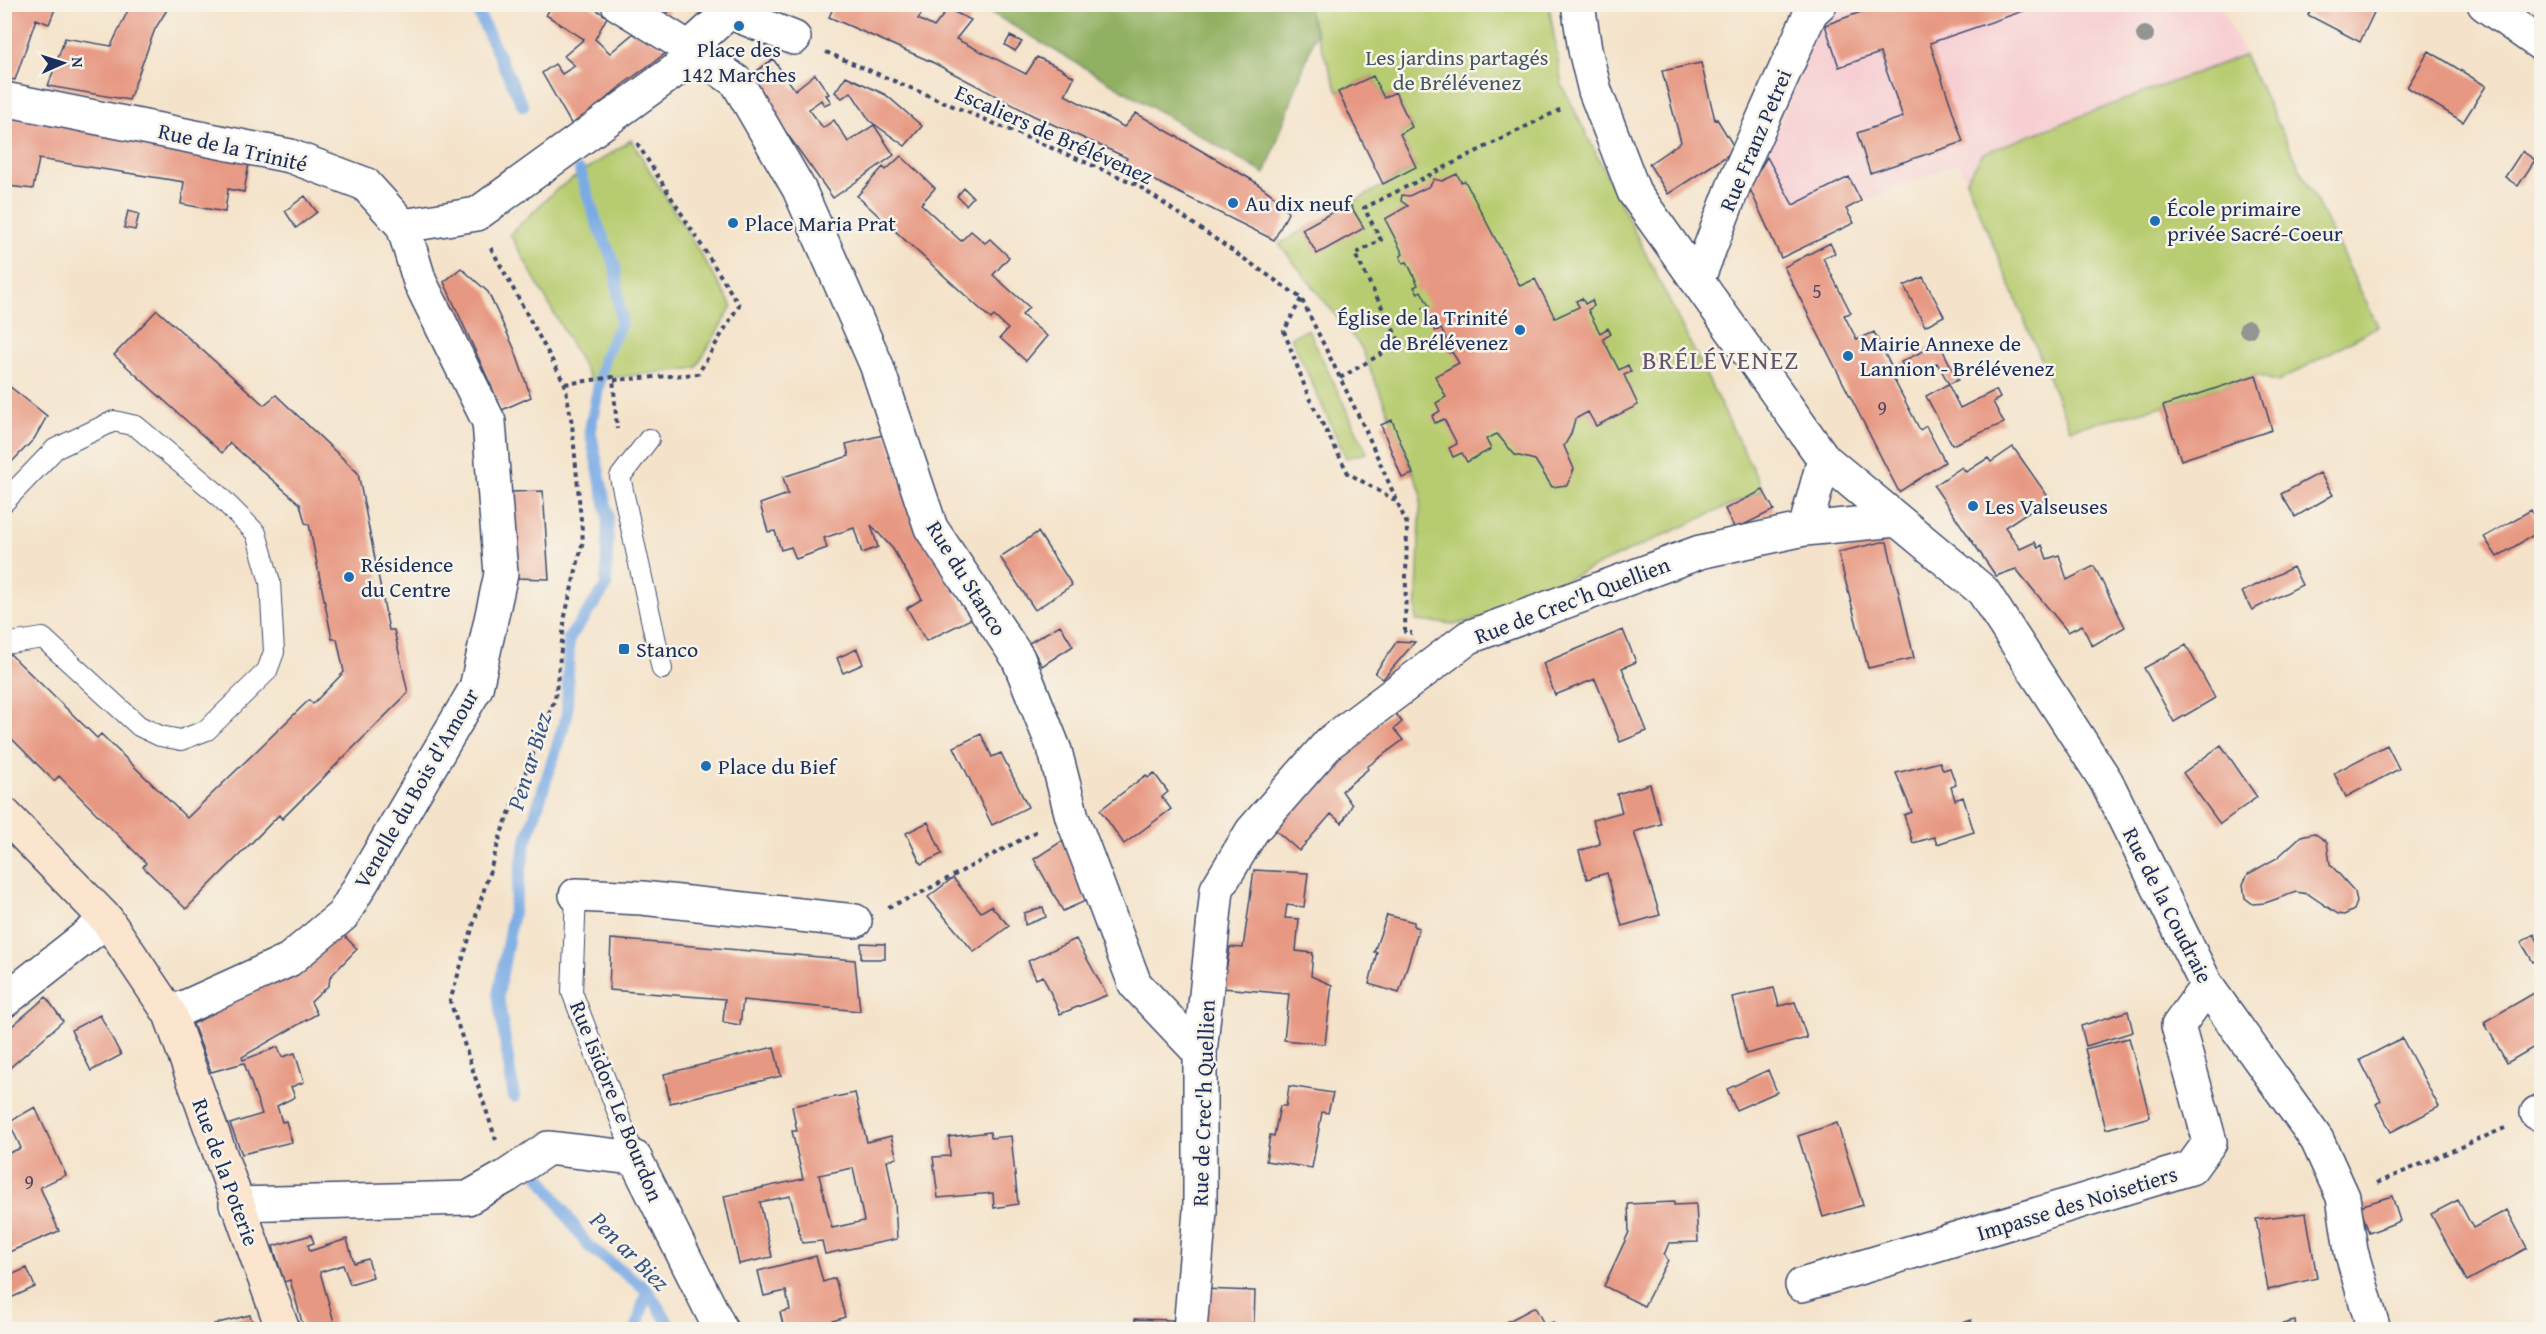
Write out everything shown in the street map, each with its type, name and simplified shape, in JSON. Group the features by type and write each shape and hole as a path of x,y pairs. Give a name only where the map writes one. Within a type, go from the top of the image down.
{"street":[{"name":"Rue du Stanco","path":"618,4 737,81 799,189 876,364 931,528 1018,658 1055,751 1072,817 1136,984 1200,1053"},
{"name":"Rue de la Coudraie","path":"1578,4 1585,50 1595,91 1634,192 1824,459 1983,591 2106,781 2208,986 2317,1140 2343,1197 2351,1251 2374,1329"},
{"name":"Rue Franz Petrei","path":"1698,279 1737,177 1811,12 1820,4"},
{"path":"2484,4 2541,45"},
{"path":"403,226 477,214 693,51 729,12 794,38"},
{"name":"Rue de la Trinité","path":"4,99 290,156 365,183 403,226"},
{"name":"Venelle du Bois d'Amour","path":"170,1014 289,960 343,915 477,688 501,574 489,422 420,282 403,226"},
{"path":"1805,529 1824,459"},
{"name":"Rue de Crec'h Quellien","path":"1190,1329 1200,1211 1200,1053 1217,889 1252,831 1329,743 1469,637 1700,552 1805,529 1896,520"},
{"name":"Rue de la Poterie","path":"4,814 107,920 170,1014 283,1329"},
{"path":"576,895 642,898 855,921"},
{"path":"4,1001 107,920"},
{"name":"Impasse des Noisetiers","path":"1802,1285 2191,1168 2210,1142 2178,1026 2208,986"},
{"path":"236,1203 468,1198 507,1176 548,1148 635,1158"},
{"name":"Rue Isidore Le Bourdon","path":"635,1158 721,1329"}],"lane":[{"path":"4,502 55,449 114,421 136,426 215,492 256,533 270,582 274,652 267,671 207,730 181,740 160,736 140,726 44,638 4,644"},
{"path":"649,439 620,477 662,669"},
{"name":"Rue Isidore Le Bourdon","path":"576,895 572,992 635,1158"}],"path":[{"name":"Escaliers de Brélévenez","path":"794,38 1134,183 1301,298 1407,524 1405,632"},
{"path":"1340,378 1400,343 1354,254 1381,240 1364,208 1595,91"},
{"path":"565,384 698,374 739,305 632,134"},
{"path":"498,240 490,247 565,384 572,424 583,541 566,616 555,699 502,831 450,1001 507,1176"},
{"path":"1301,298 1284,331 1308,398 1348,473 1396,501"},
{"path":"855,921 915,896 1051,824 1072,817"},
{"path":"2343,1197 2539,1112"}],"shaded area":[{"name":"École primaire privée Sacré-Coeur","path":"1840,5 2220,5 2378,326 2278,382 2256,375 2163,406 2070,429 1959,163 1871,198 1806,229 1789,199 1761,213 1749,187 1767,157 1821,20"}],"green space":[{"path":"978,5 1306,5 1316,33 1265,174"},
{"name":"Les jardins partagés de Brélévenez","path":"1306,5 1549,5 1562,85 1763,490 1480,619 1457,624 1416,621 1421,492 1361,347 1279,244 1416,167 1400,134 1412,127 1395,93 1384,98 1373,76 1338,92"},
{"name":"École primaire privée Sacré-Coeur","path":"2244,55 2378,326 2278,382 2256,375 2163,406 2070,429 1966,180 1983,153"},
{"path":"631,140 732,306 696,368 591,380 510,234 557,189"},
{"path":"1308,329 1367,453 1346,458 1291,337"}],"building":[{"path":"14,4 57,4 49,24 36,19 15,80 4,78 4,7 12,10"},
{"path":"131,4 170,5 155,29 129,100 48,86 65,38 111,46"},
{"path":"553,4 588,4 607,17 595,39 610,53 635,32 670,50 622,85 573,127 542,73 555,64 562,74 575,66 564,56 584,39 546,15"},
{"path":"652,4 673,4 666,16"},
{"path":"688,4 714,4 703,16"},
{"path":"835,4 928,4 918,19 934,27 948,9 971,20 956,39 1026,74 1037,57 1060,68 1074,77 1065,95 1124,127 1136,113 1252,180 1282,202 1288,213 1274,240 1123,165 1127,158 1034,116 932,62 829,17"},
{"path":"1883,4 2041,5 1930,43 1963,142 1870,173 1857,133 1903,117 1880,53 1839,67 1825,25"},
{"path":"2314,4 2378,4 2360,42 2308,15"},
{"path":"1010,36 1022,42 1015,51 1005,45"},
{"path":"2429,51 2486,86 2463,122 2407,87"},
{"path":"773,59 795,90 815,74 829,94 826,95 831,102 824,105 821,100 809,109 823,128 834,120 848,142 874,125 894,155 833,198 783,128 779,129 745,80"},
{"path":"1701,63 1715,120 1717,119 1736,150 1668,194 1649,164 1681,142 1662,71"},
{"path":"846,76 886,95 922,126 905,146 870,121 851,92 842,98 835,92"},
{"path":"1373,76 1384,98 1395,92 1412,127 1400,134 1416,167 1383,184 1338,92"},
{"path":"4,115 250,158 244,192 228,189 225,212 181,204 184,182 39,159 33,189 8,186 4,184"},
{"path":"2522,151 2535,160 2518,186 2505,177"},
{"path":"901,156 935,188 921,204 961,241 971,231 985,243 990,239 1009,257 993,275 1029,307 1022,315 1047,336 1026,361 1000,338 1008,329 994,316 991,319 857,196 883,167 886,170"},
{"path":"1767,157 1793,205 1849,177 1861,201 1846,209 1854,223 1781,258 1749,187"},
{"name":"Église de la Trinité de Brélévenez","path":"1457,174 1461,182 1465,181 1520,286 1535,279 1555,318 1579,307 1576,301 1582,298 1585,304 1592,300 1594,306 1588,310 1600,333 1608,328 1611,334 1603,339 1619,370 1628,365 1631,372 1624,375 1638,405 1596,426 1588,412 1575,419 1571,434 1564,446 1574,469 1567,485 1552,487 1535,460 1515,455 1497,434 1486,439 1491,449 1467,462 1462,453 1453,457 1449,448 1457,444 1444,419 1435,423 1432,416 1440,411 1436,403 1446,397 1435,376 1459,363 1452,352 1449,353 1446,347 1449,345 1441,329 1435,331 1423,308 1429,306 1421,291 1418,293 1414,287 1418,285 1407,262 1403,263 1400,257 1403,254 1385,219 1408,206 1401,201 1402,195 1409,196 1430,186 1434,179 1442,181"},
{"path":"964,188 973,197 966,205 957,196"},
{"path":"305,196 317,212 296,228 285,211"},
{"path":"1349,203 1364,228 1317,254 1302,229"},
{"path":"128,211 139,214 135,230 124,228"},
{"path":"1830,243 1835,253 1823,258 1851,313 1844,315 1857,340 1874,332 1891,366 1888,368 1920,430 1926,426 1945,462 1899,492 1784,267"},
{"path":"461,268 488,292 514,348 531,397 502,410 444,282"},
{"path":"1923,277 1944,316 1925,326 1904,286"},
{"name":"Résidence du Centre","path":"157,310 264,405 276,395 358,473 389,630 394,630 408,693 282,819 279,815 186,909 143,867 146,863 59,776 54,781 4,731 4,659 10,654 97,738 101,734 187,818 309,700 313,704 344,672 337,639 332,639 309,524 305,523 300,504 230,443 222,453 114,355"},
{"path":"1939,343 1958,380 1949,384 1937,363 1908,377 1901,362"},
{"path":"2256,375 2272,430 2181,460 2163,406"},
{"path":"4,382 47,416 34,439 4,470"},
{"path":"1948,384 1960,408 1996,390 2000,398 1993,402 2004,423 1952,445 1926,396"},
{"path":"1392,420 1413,474 1402,478 1381,425"},
{"path":"887,434 919,533 971,619 926,641 907,608 922,599 893,549 871,525 878,547 862,553 854,528 824,538 827,548 796,559 791,547 781,550 775,531 768,532 760,504 788,494 783,477 849,456 846,444"},
{"path":"2013,447 2049,498 2005,527 2020,549 2035,542 2038,548 2042,545 2047,559 2059,555 2067,580 2094,566 2125,627 2092,646 2082,625 2068,632 2016,569 1996,576 1934,486 1962,467 1966,472 1988,458 1991,462"},
{"path":"2320,473 2333,495 2295,517 2281,494"},
{"path":"1763,490 1774,510 1735,529 1725,509"},
{"path":"543,491 549,579 515,578 511,492"},
{"path":"2531,510 2542,530 2497,557 2484,537"},
{"path":"1038,532 1072,585 1035,610 1000,557"},
{"path":"1887,542 1914,658 1868,668 1838,552"},
{"path":"2293,567 2302,585 2252,610 2242,592"},
{"path":"1060,625 1073,646 1042,666 1029,643"},
{"path":"1623,630 1636,662 1622,668 1647,731 1620,742 1595,679 1555,695 1543,663"},
{"path":"1397,641 1415,642 1383,679 1375,673"},
{"path":"2186,645 2215,698 2174,722 2144,668"},
{"path":"857,649 863,664 843,673 837,658"},
{"path":"1394,711 1402,722 1394,729 1403,740 1367,767 1368,769 1342,791 1352,805 1342,823 1331,814 1299,851 1273,828 1318,769"},
{"path":"981,734 992,757 1001,753 1028,807 992,825 954,747"},
{"path":"2221,745 2257,797 2220,824 2183,773"},
{"path":"2387,745 2399,769 2346,797 2334,773"},
{"path":"1940,762 1943,770 1950,768 1956,785 1951,787 1955,800 1963,797 1974,832 1937,844 1934,837 1913,843 1904,815 1912,812 1896,773"},
{"path":"1154,773 1168,792 1162,797 1171,809 1124,844 1100,810 1146,775 1148,778"},
{"path":"1650,784 1661,824 1634,832 1660,915 1622,926 1607,873 1587,879 1579,851 1600,844 1593,820 1622,812 1617,794"},
{"path":"928,822 942,854 921,864 906,833"},
{"path":"2314,833 2327,842 2330,864 2355,892 2357,902 2354,910 2344,915 2338,914 2308,894 2296,892 2265,903 2253,904 2245,898 2243,884 2248,874 2277,858 2301,836"},
{"path":"1062,841 1090,899 1063,911 1034,859"},
{"path":"1254,870 1308,873 1304,907 1287,905 1285,918 1299,919 1296,951 1313,953 1311,976 1332,985 1325,1044 1284,1040 1289,994 1223,988 1230,947 1243,948"},
{"path":"953,878 981,912 991,906 1009,926 974,952 928,897"},
{"path":"1043,907 1046,917 1025,925 1024,913"},
{"path":"1387,915 1414,922 1414,926 1419,928 1399,993 1369,984 1377,952 1374,952"},
{"path":"342,933 357,949 330,977 329,985 311,1002 317,1014 242,1057 243,1060 278,1047 282,1057 295,1053 304,1082 291,1087 295,1097 277,1106 282,1122 286,1121 292,1142 242,1154 230,1124 262,1114 244,1063 211,1072 193,1024 315,959"},
{"path":"2534,934 2541,947 2541,958 2533,962 2521,942"},
{"path":"611,939 855,960 860,1011 743,1000 740,1025 723,1022 725,999 609,990"},
{"path":"1076,939 1107,995 1060,1014 1043,976 1036,979 1028,961"},
{"path":"861,943 885,944 885,959 861,959"},
{"path":"1774,988 1779,1006 1795,1002 1807,1038 1746,1054 1732,997"},
{"path":"2541,989 2541,1043 2507,1063 2484,1022"},
{"path":"46,997 63,1021 5,1072 5,1032"},
{"path":"2128,1011 2133,1032 2086,1046 2081,1026"},
{"path":"100,1015 121,1055 91,1071 71,1030"},
{"path":"2129,1038 2150,1117 2106,1129 2085,1049"},
{"path":"2402,1038 2439,1107 2391,1132 2376,1104 2381,1101 2360,1060"},
{"path":"774,1047 781,1076 670,1103 664,1074"},
{"path":"1768,1070 1777,1092 1736,1110 1727,1089"},
{"path":"1289,1086 1333,1093 1328,1113 1322,1112 1312,1168 1266,1161 1270,1135 1274,1136 1280,1106 1286,1106"},
{"path":"855,1093 867,1142 891,1136 897,1158 887,1160 895,1203 897,1239 825,1254 822,1241 802,1243 790,1196 760,1202 772,1257 739,1264 724,1196 803,1179 792,1131 797,1131 792,1106","holes":["853,1168 864,1221 832,1228 819,1175"]},
{"path":"35,1107 66,1175 40,1187 59,1231 4,1254 4,1155 21,1148 9,1122"},
{"path":"1837,1123 1863,1205 1823,1217 1798,1136"},
{"path":"990,1132 991,1138 1011,1136 1018,1204 994,1208 993,1193 938,1198 933,1157 950,1156 949,1137"},
{"path":"2392,1196 2400,1221 2369,1233 2360,1206"},
{"path":"2458,1200 2473,1228 2507,1210 2527,1248 2467,1281 2431,1214"},
{"path":"1674,1202 1674,1205 1696,1204 1698,1242 1669,1243 1664,1255 1668,1260 1644,1306 1604,1286 1629,1232 1628,1204"},
{"path":"2306,1213 2317,1278 2268,1290 2256,1219"},
{"path":"311,1235 314,1243 308,1245 310,1251 347,1239 354,1263 368,1259 373,1277 350,1284 343,1265 320,1272 336,1329 304,1329 290,1280 284,1282 273,1246"},
{"path":"816,1256 823,1282 835,1278 845,1317 833,1321 835,1329 784,1329 780,1312 790,1310 786,1291 764,1296 758,1271"},
{"path":"27,1268 35,1287 4,1301 4,1278"},
{"path":"1201,1289 1255,1291 1254,1323 1250,1323 1250,1329 1198,1329"},
{"path":"1535,1307 1545,1326 1553,1322 1557,1329 1504,1329 1501,1325"},
{"path":"250,1315 255,1329 216,1329 214,1324"},
{"path":"1135,1319 1173,1320 1172,1329 1135,1329"},
{"path":"1971,1320 1974,1329 1946,1329"},
{"path":"2295,1321 2296,1329 2273,1329 2273,1326"}],"waterway":[{"name":"Pen ar Biez","path":"474,4 523,106"},
{"name":"Pen ar Biez","path":"514,1097 498,996 525,846 567,715 569,638 606,587 608,516 590,430 604,358 621,323 615,265 596,221 580,171"},
{"name":"Pen ar Biez","path":"537,1172 587,1245 647,1290 673,1330"},
{"path":"636,1330 647,1290"}],"place":[{"name":"Place des 142 Marches","path":"739,26"},
{"name":"Au dix neuf","path":"1233,203"},
{"name":"École primaire privée Sacré-Coeur","path":"2155,221"},
{"name":"Place Maria Prat","path":"733,223"},
{"name":"Église de la Trinité de Brélévenez","path":"1520,330"},
{"name":"Mairie Annexe de Lannion - Brélévenez","path":"1848,356"},
{"name":"Les Valseuses","path":"1973,506"},
{"name":"Résidence du Centre","path":"349,577"},
{"name":"Stanco","path":"624,649"},
{"name":"Place du Bief","path":"706,766"}],"district":[{"name":"BRÉLÉVENEZ","path":"1721,359"}]}
